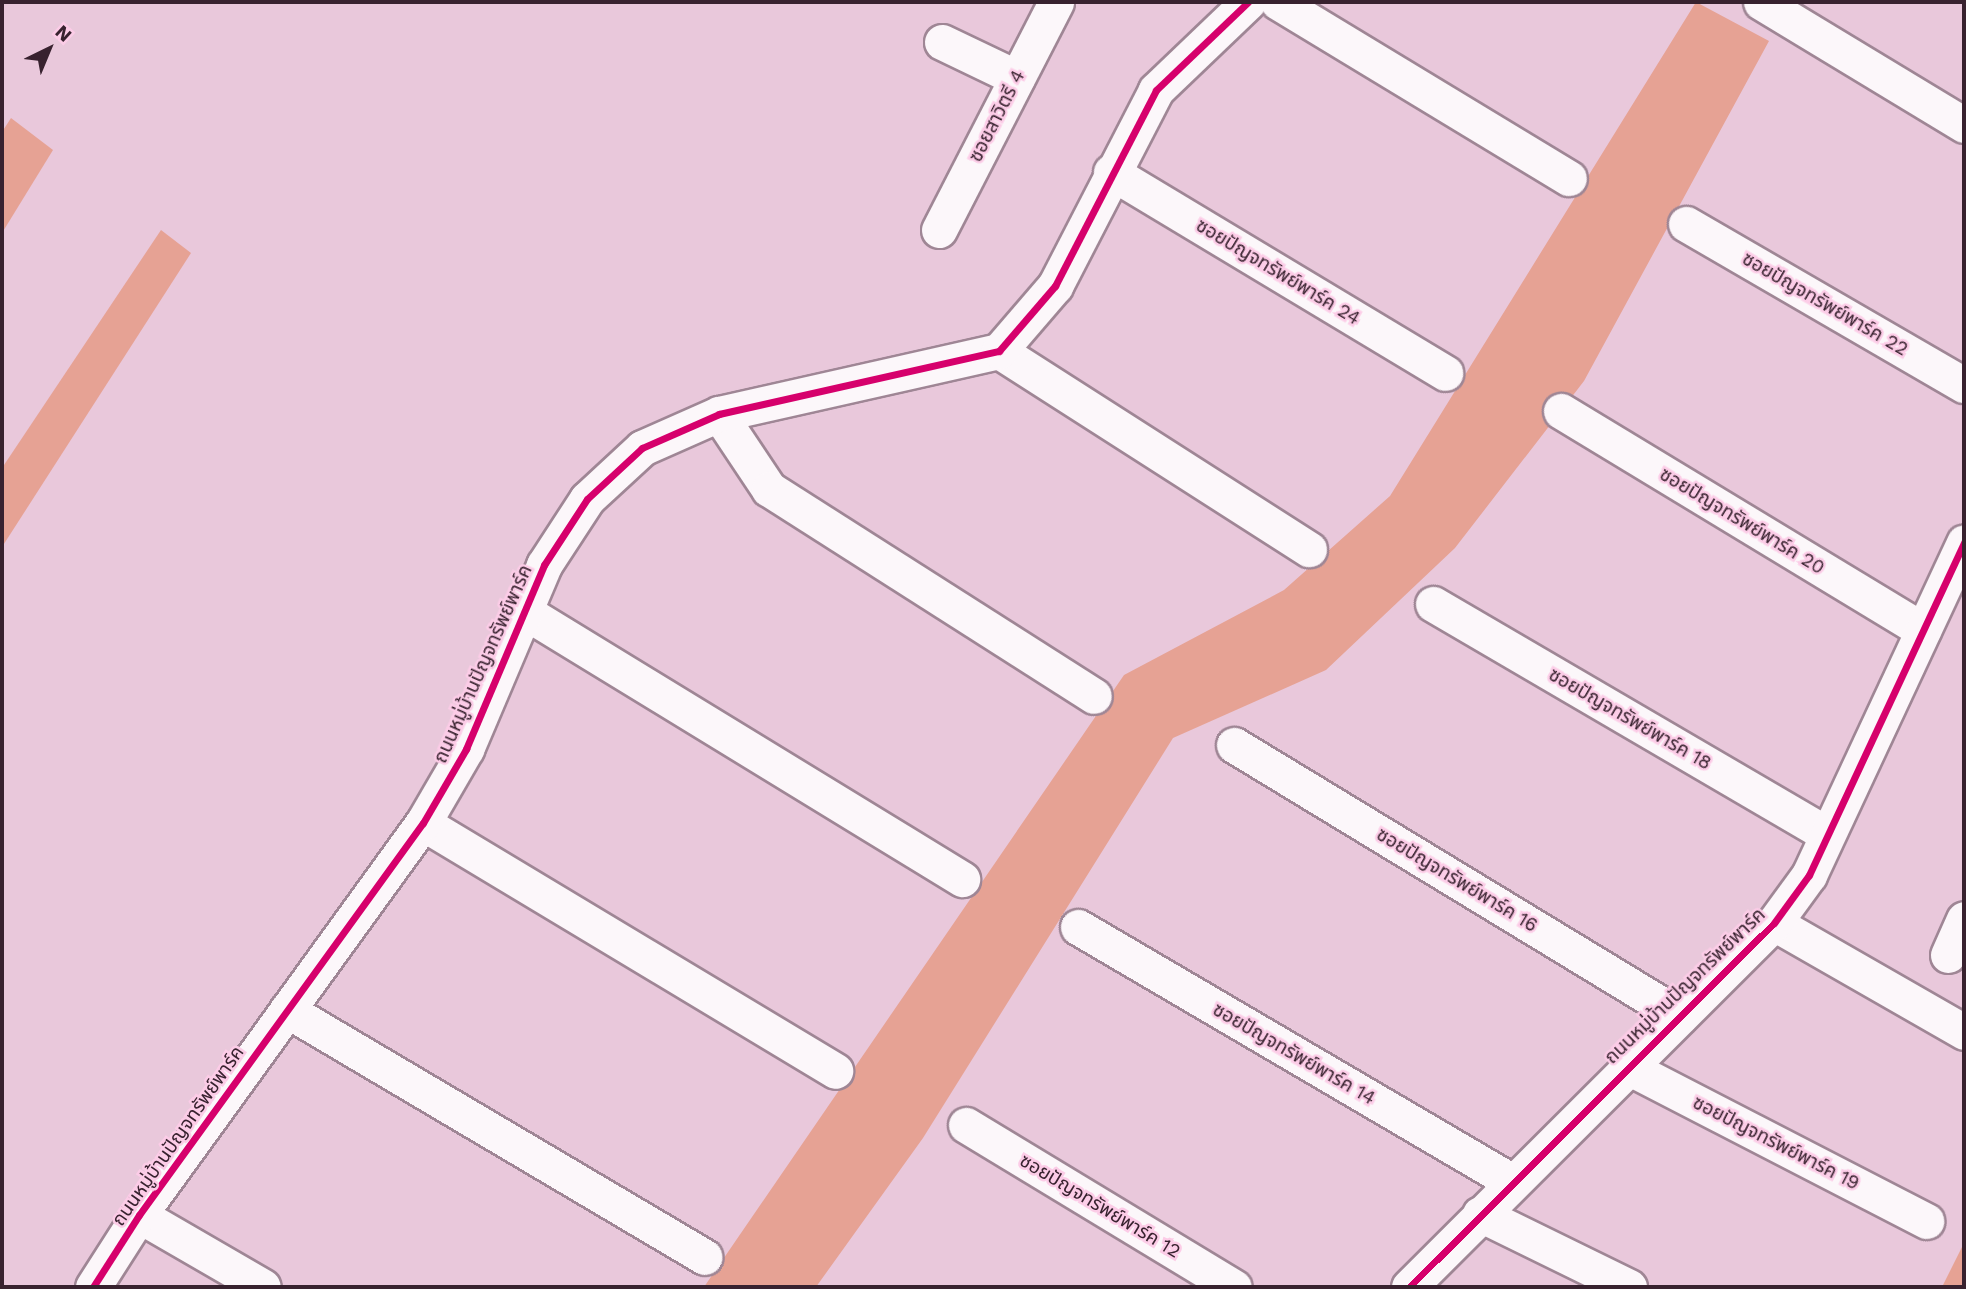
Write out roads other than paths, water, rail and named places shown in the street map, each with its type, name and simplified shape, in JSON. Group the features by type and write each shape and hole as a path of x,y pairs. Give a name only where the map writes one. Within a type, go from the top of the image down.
{"street":[{"name":"ซอยสาวิตรี 4","path":"939,230 1056,2"},
{"path":"1248,2 1156,90 1111,172 1090,227 1055,286 999,351 1309,549"},
{"path":"1279,2 1569,178"},
{"path":"1761,2 1964,125"},
{"path":"942,42 1017,78"},
{"name":"ซอยปัญจทรัพย์พาร์ค 24","path":"1111,172 1445,373"},
{"name":"ซอยปัญจทรัพย์พาร์ค 22","path":"1686,224 1964,385"},
{"name":"ถนนหมู่บ้านปัญจทรัพย์พาร์ค","path":"93,1287 139,1215 423,823 466,749 522,610 586,499 642,448 719,414 999,351"},
{"name":"ซอยปัญจทรัพย์พาร์ค 20","path":"1561,411 1923,630"},
{"path":"719,414 769,489 1094,696"},
{"name":"ถนนหมู่บ้านปัญจทรัพย์พาร์ค","path":"1409,1287 1626,1066 1774,923 1827,834 1964,542"},
{"name":"ซอยปัญจทรัพย์พาร์ค 18","path":"1433,604 1827,834"},
{"path":"522,610 962,878"},
{"name":"ซอยปัญจทรัพย์พาร์ค 16","path":"1234,745 1680,1016"},
{"path":"423,823 835,1071"},
{"path":"1948,955 1964,919"},
{"path":"1774,923 1964,1032"},
{"name":"ซอยปัญจทรัพย์พาร์ค 14","path":"1078,927 1511,1181"},
{"path":"287,1010 704,1257"},
{"name":"ซอยปัญจทรัพย์พาร์ค 19","path":"1626,1066 1926,1221"},
{"name":"ซอยปัญจทรัพย์พาร์ค 12","path":"966,1125 1234,1287"},
{"path":"1480,1214 1629,1287"},
{"path":"139,1215 263,1287"}]}
